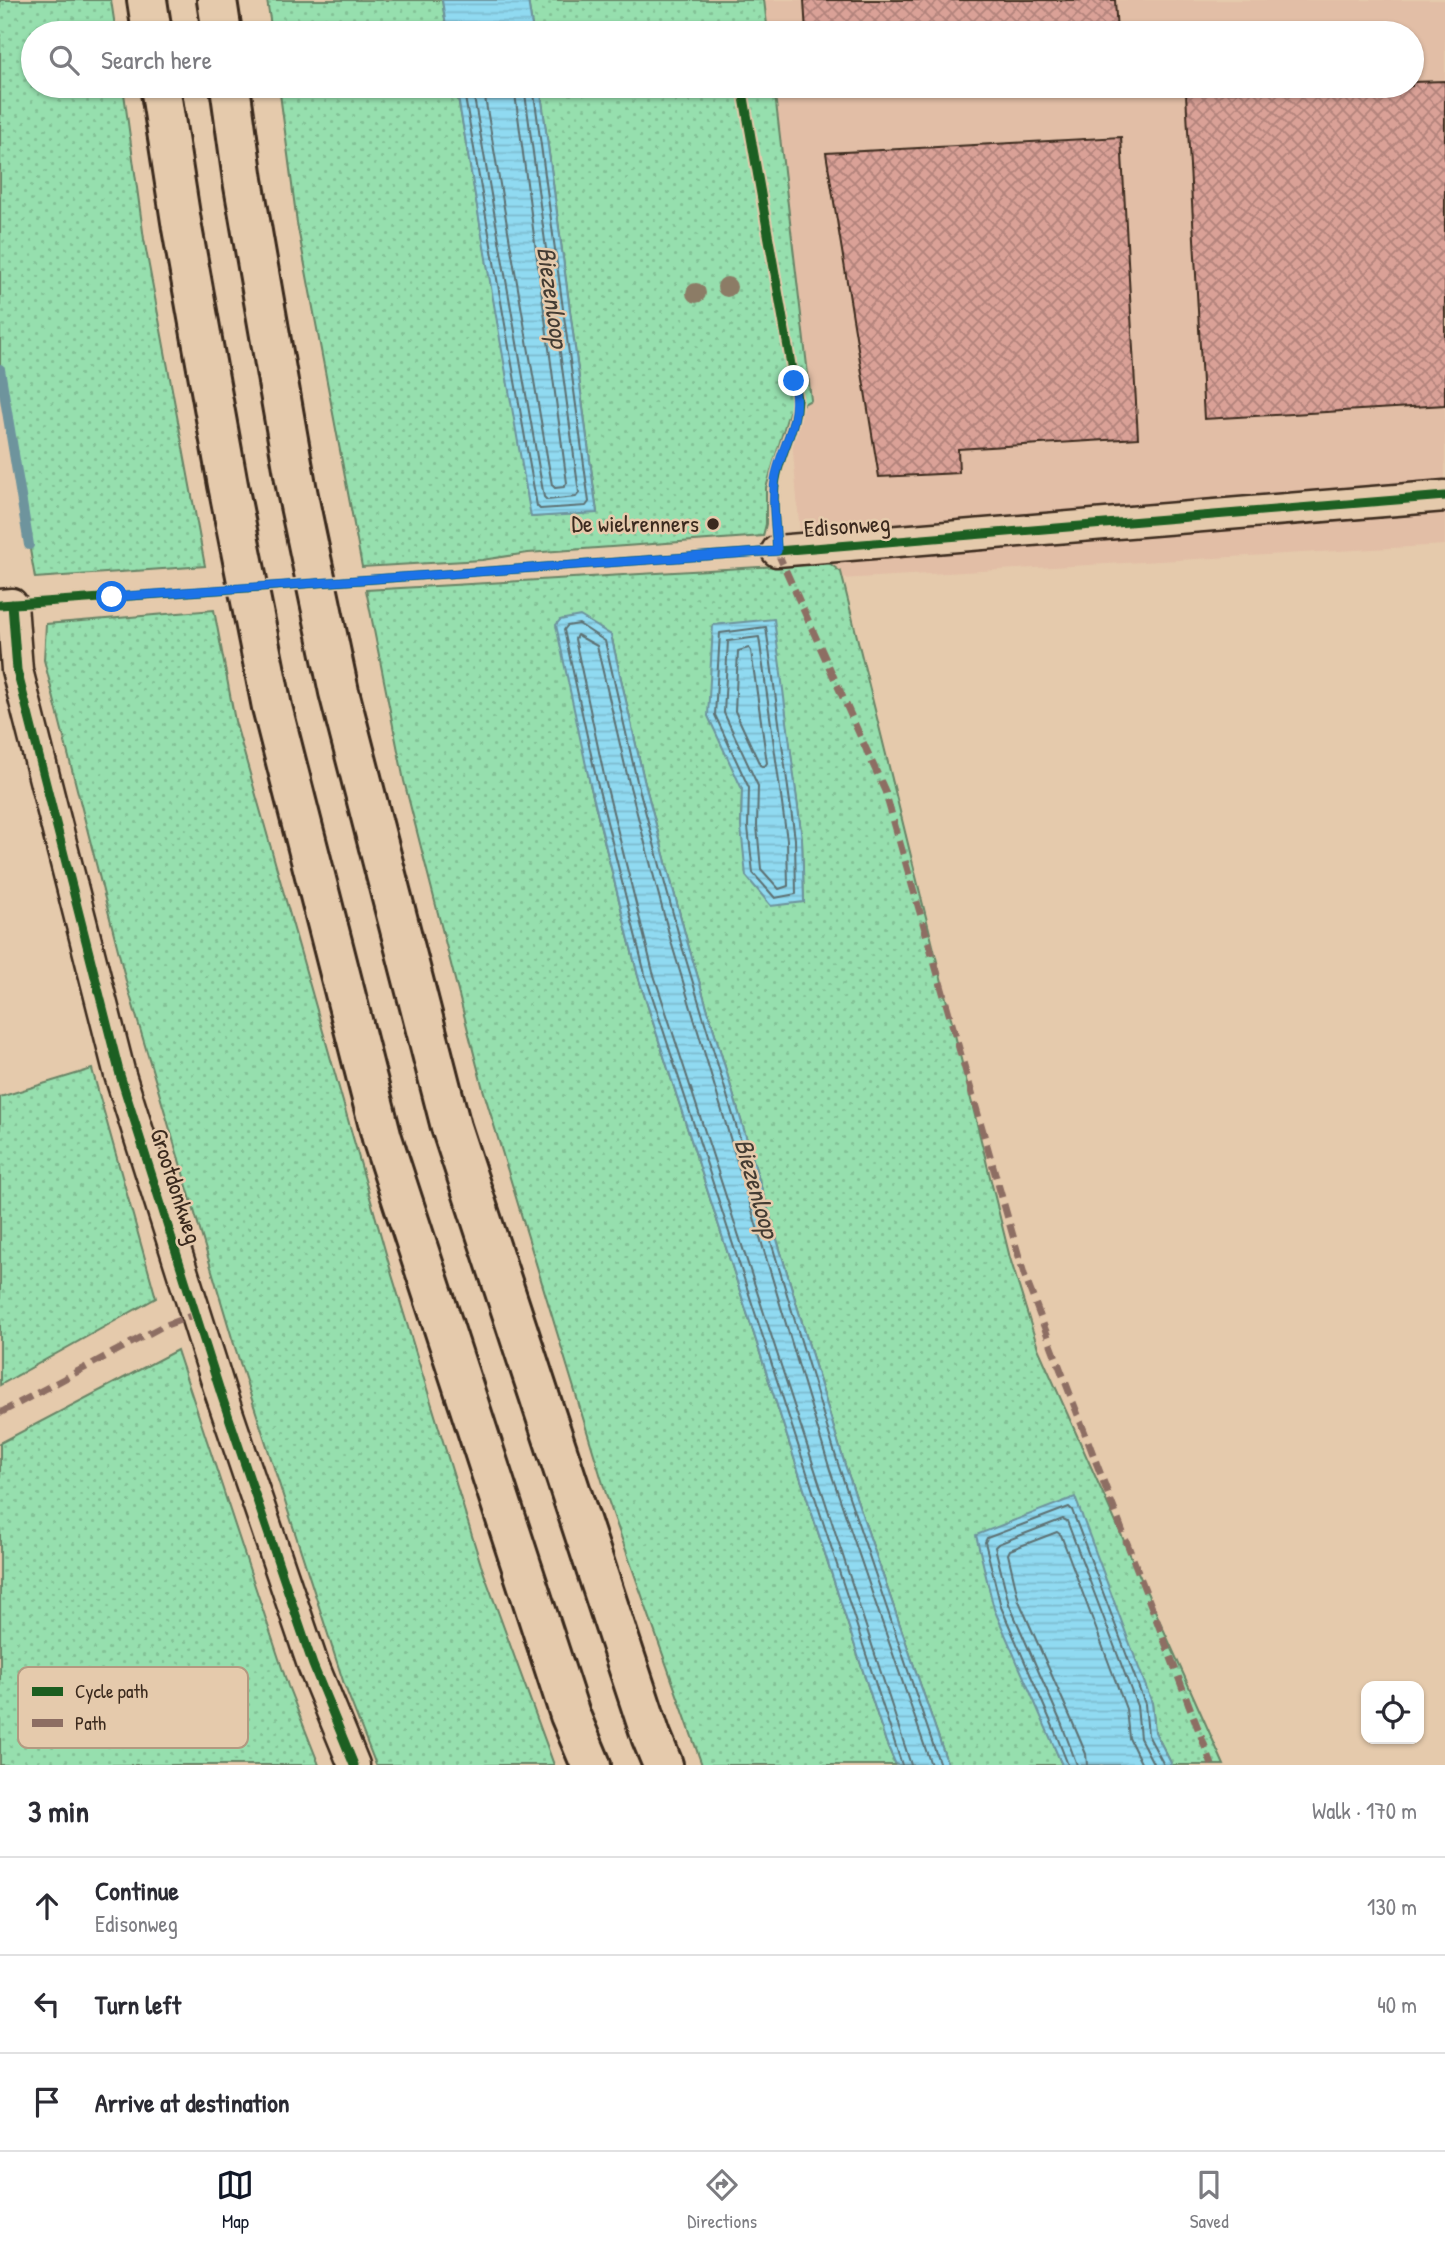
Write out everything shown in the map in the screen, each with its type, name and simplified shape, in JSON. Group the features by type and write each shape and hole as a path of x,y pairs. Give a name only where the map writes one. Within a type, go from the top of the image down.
{"highway":[{"path":"147,0 150,21"},
{"path":"217,0 220,21"},
{"path":"162,98 184,241 228,485 272,707 382,1138 570,1715 591,1765"},
{"path":"232,98 243,180 297,491 339,692 451,1127 663,1765"}],"street":[{"name":"Edisonweg","path":"777,551 1445,496"},
{"name":"Grootdonkweg","path":"6,605 17,670 120,1075 221,1394 304,1640 354,1765"}],"shaded area":[{"path":"755,0 1445,0 1445,545 804,581 763,98 1424,98 1424,21 757,21"}],"green space":[{"path":"0,0 111,0 114,21 21,21 21,98 125,98 144,239 205,566 35,578 0,380"},
{"path":"267,0 442,0 445,21 270,21"},
{"path":"528,0 764,0 767,21 531,21"},
{"path":"281,98 458,98 532,517 597,512 542,98 775,98 811,400 789,412 766,488 766,524 763,536 528,553 482,560 362,567 297,223"},
{"path":"829,563 841,572 1010,1258 1038,1348 1224,1765 1172,1765 1155,1732 1152,1703 1048,1731 1062,1765 948,1765 845,1465 687,941 644,780 611,635 568,619 560,620 590,784 638,976 886,1742 896,1765 702,1765 607,1497 483,1089 404,781 366,590","holes":["773,619 802,839 804,902 741,827 742,789"]},
{"path":"214,610 235,721 392,1275 481,1565 554,1765 376,1765 344,1684 232,1338 127,985 44,660 46,624"},
{"path":"92,1069 156,1298 0,1385 0,1097"},
{"path":"177,1350 288,1686 319,1765 0,1765 0,1443"}],"water":[{"path":"442,0 528,0 531,21 445,21"},
{"name":"Biezenloop","path":"458,98 542,98 597,513 531,517"},
{"name":"Biezenloop","path":"580,616 611,635 644,780 687,941 845,1465 948,1765 896,1765 886,1742 638,976 590,784 556,625 560,620"},
{"path":"774,619 802,839 804,902 771,906 746,876 741,827 742,789 708,716 713,625"},
{"path":"1075,1497 1152,1703 1155,1732 1172,1765 1062,1765 994,1609 976,1535"}],"building":[{"path":"804,0 1115,0 1116,21 805,21"},
{"path":"1445,81 1445,405 1204,419 1186,98 1424,98 1424,82"},
{"path":"1121,137 1138,438 958,449 959,473 879,477 826,153"}],"waterway":[{"path":"0,369 29,545"}],"marked path":[{"path":"777,551 885,791 1024,1274 1212,1765"},
{"path":"0,1413 161,1327 196,1314"}],"cycle path":[{"path":"744,98 797,399 794,419 775,483 777,551"},
{"path":"0,605 777,551 1445,496"},
{"path":"12,604 17,670 120,1075 221,1394 313,1665 354,1765"}],"place":[{"name":"De wielrenners","path":"713,524"}],"route":[{"path":"112,597 777,551 774,488 778,467 794,425 797,399 794,381"}]}
